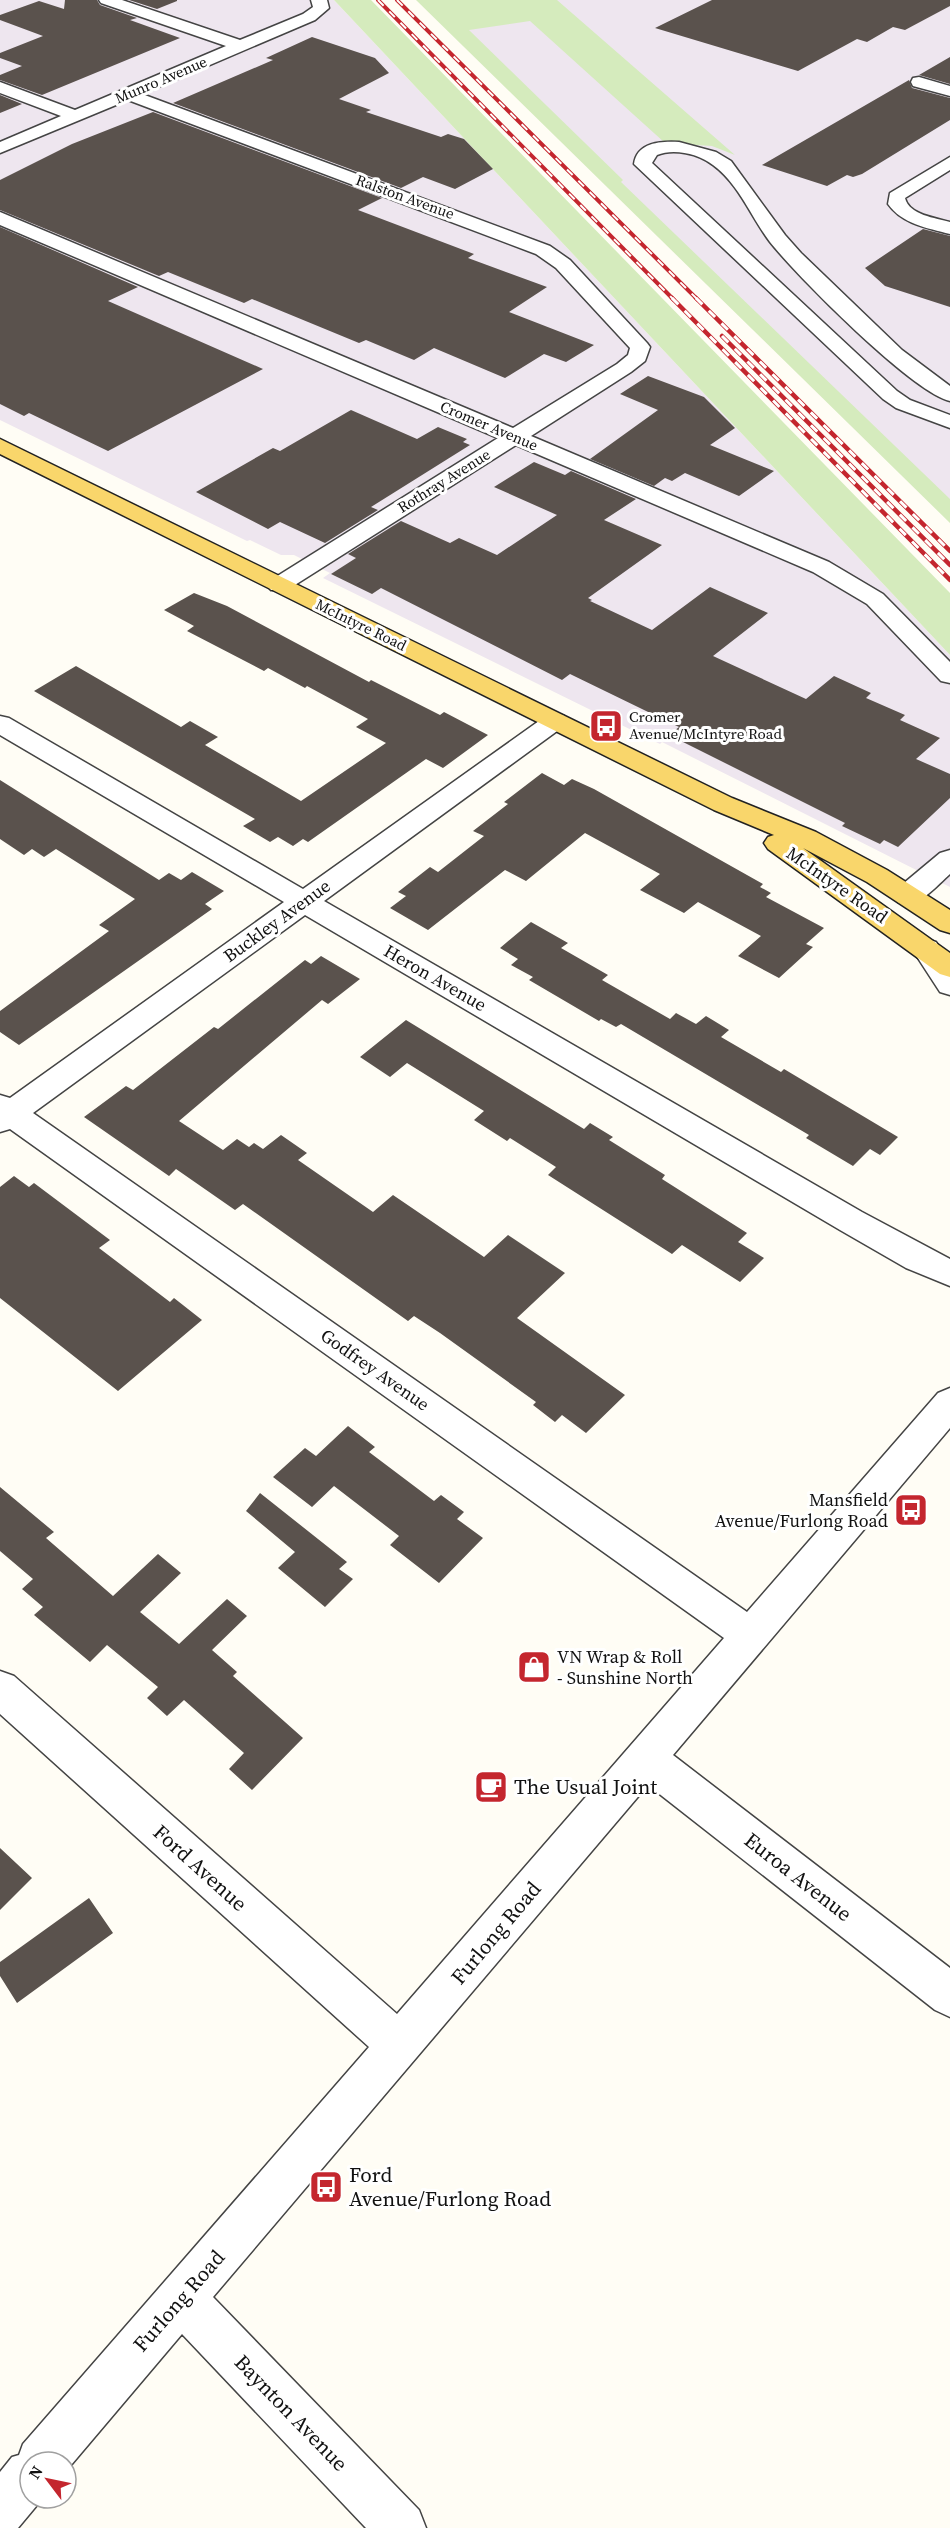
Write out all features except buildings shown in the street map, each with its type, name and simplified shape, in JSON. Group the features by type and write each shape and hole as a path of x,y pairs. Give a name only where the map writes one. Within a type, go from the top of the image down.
{"main road":[{"name":"McIntyre Road","path":"0,446 723,804 806,838 908,895 950,923"},
{"name":"McIntyre Road","path":"723,804 950,967"}],"street":[{"path":"107,0 240,46"},
{"name":"Munro Avenue","path":"0,148 309,17 320,5"},
{"path":"919,82 950,91"},
{"path":"0,87 76,116"},
{"name":"Ralston Avenue","path":"127,94 543,250 563,264 616,318 640,347 638,357"},
{"path":"950,395 916,373 802,265 779,239 731,172 717,159 694,151 668,148 651,150 644,156 643,164 890,395 903,404 950,422"},
{"path":"950,162 902,192 896,197 895,203 898,208 909,214 950,228"},
{"name":"Cromer Avenue","path":"0,218 840,576 890,612 950,676"},
{"name":"Rothray Avenue","path":"279,585 638,357"},
{"name":"Buckley Avenue","path":"4,1113 304,902 555,721"},
{"name":"Heron Avenue","path":"0,724 918,1259 950,1273"},
{"path":"908,895 950,859"},
{"path":"926,949 950,985"},
{"name":"Godfrey Avenue","path":"4,1113 750,1635"},
{"name":"Heron Avenue","path":"872,1232 950,1251"},
{"name":"Furlong Road","path":"51,2450 950,1403"},
{"name":"Ford Avenue","path":"0,1689 400,2046"},
{"name":"Euroa Avenue","path":"645,1758 950,1995"},
{"name":"Baynton Avenue","path":"181,2298 400,2528"},
{"path":"0,2511 18,2489"}],"shaded area":[{"path":"0,0 334,0 950,655 950,887 662,742 660,744 323,578 330,573 294,555 281,555 250,540 247,541 0,420"},
{"path":"557,0 950,0 950,512 456,28"}],"green space":[{"path":"334,0 371,0 950,593 950,655"},
{"path":"416,0 557,0 735,155 712,146 665,143 530,21 469,30 623,180 621,182 950,499 950,523"}],"railway":[{"path":"378,0 674,300"},
{"path":"397,0 698,300"},
{"path":"672,298 950,580"},
{"path":"696,298 950,551"},
{"path":"722,336 950,565"}],"place":[{"name":"Cromer Avenue/McIntyre Road","path":"606,726"},
{"name":"Mansfield Avenue/Furlong Road","path":"911,1510"},
{"name":"VN Wrap & Roll - Sunshine North","path":"534,1667"},
{"name":"The Usual Joint","path":"491,1787"},
{"name":"Ford Avenue/Furlong Road","path":"326,2187"}]}
